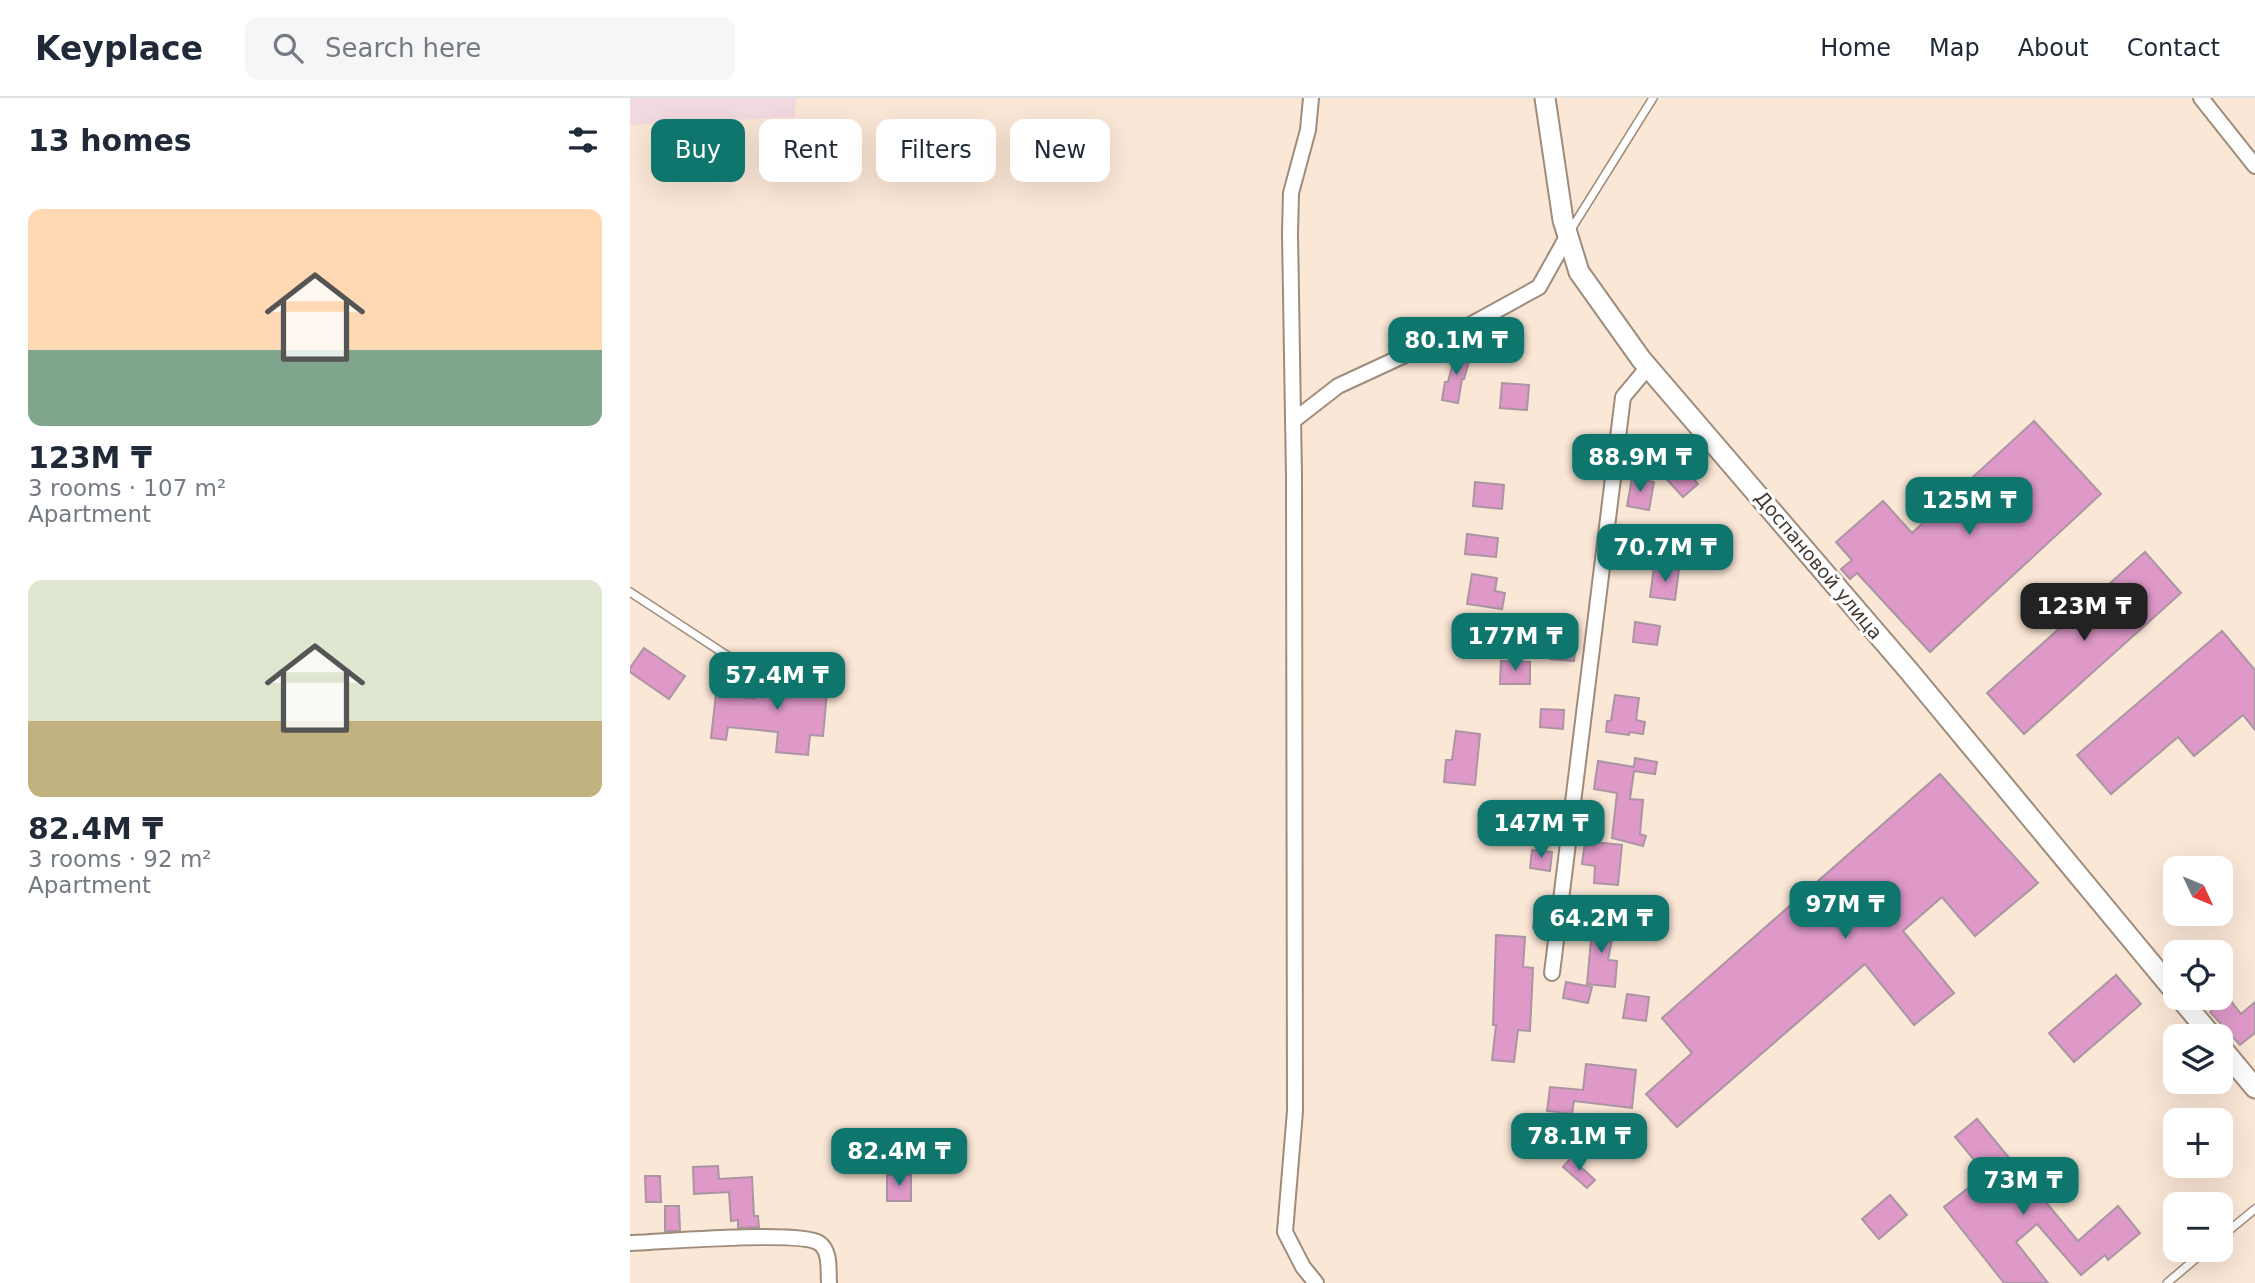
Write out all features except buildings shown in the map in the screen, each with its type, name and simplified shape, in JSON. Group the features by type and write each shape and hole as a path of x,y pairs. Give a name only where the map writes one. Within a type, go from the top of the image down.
{"street":[{"path":"1311,98 1308,131 1291,192 1295,1111 1285,1232 1303,1267 1317,1283"},
{"name":"Доспановой улица","path":"1545,98 1563,220 1579,272 1647,367 1909,671 2163,978"},
{"path":"2201,98 2255,166"},
{"path":"1293,421 1338,386 1472,324 1539,287 1568,235"},
{"path":"1552,973 1623,397 1647,367"},
{"path":"2190,1010 2202,1024"},
{"path":"2233,1061 2255,1088"},
{"path":"630,1243 758,1237 810,1238 821,1243 827,1252 830,1283"}],"lane":[{"path":"1568,235 1653,98"},
{"path":"630,592 740,664 839,669"},
{"path":"2233,1227 2255,1209"},
{"path":"2167,1283 2192,1262"}],"shaded area":[{"path":"630,98 796,98 795,117 651,119 651,124 630,125"}]}
